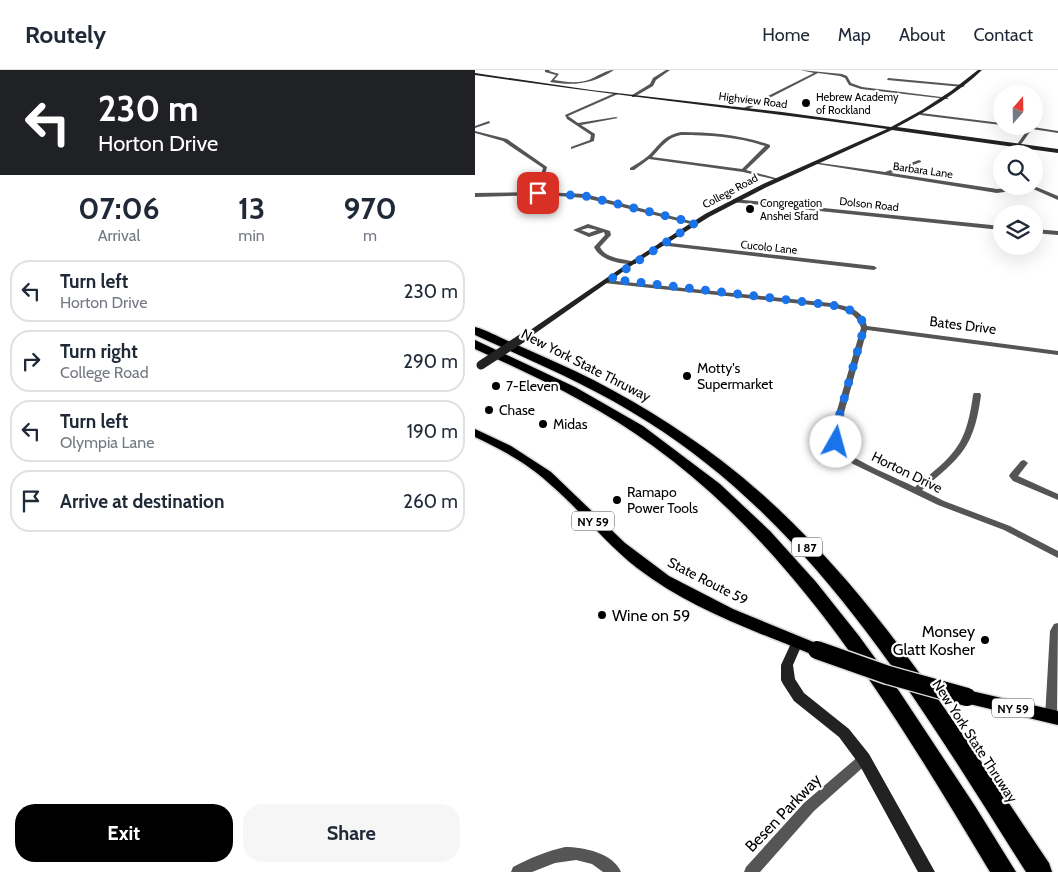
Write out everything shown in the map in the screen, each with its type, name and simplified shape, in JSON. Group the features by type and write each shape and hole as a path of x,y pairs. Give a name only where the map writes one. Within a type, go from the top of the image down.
{"highway":[{"name":"New York State Thruway","path":"475,330 590,384 656,421 721,468 791,530 837,580 886,641 1040,872"},
{"name":"New York State Thruway","path":"475,344 567,388 639,429 702,477 758,528 814,589 860,650 940,770 1004,872"}],"main road":[{"name":"State Route 59","path":"475,433 534,465 556,482 622,548 677,588 713,606 817,650 888,675 967,697 1054,717"}],"street":[{"path":"548,70 546,71 558,75 551,81 567,83 588,83 612,70"},
{"path":"633,96 652,85 654,79 668,70"},
{"path":"802,70 844,76 849,84 861,88 947,98"},
{"name":"College Road","path":"478,367 695,223 777,179 921,114 947,98 980,70"},
{"path":"745,109 819,72"},
{"name":"Highview Road","path":"475,74 615,94 1018,145"},
{"path":"888,78 963,86"},
{"path":"559,86 567,83"},
{"path":"573,148 588,143 593,139 593,135 566,116 615,94"},
{"path":"921,114 993,123"},
{"path":"578,124 617,118"},
{"path":"475,127 489,122"},
{"path":"1043,129 1058,132"},
{"path":"475,132 505,140 545,168 538,193"},
{"path":"632,169 648,158 666,139 674,134 683,133 754,141 768,146 743,171"},
{"path":"1018,145 1025,135"},
{"name":"Highview Road","path":"1043,148 1058,150"},
{"path":"648,158 743,171 777,179"},
{"path":"882,174 919,161"},
{"name":"Barbara Lane","path":"813,163 993,190"},
{"path":"1043,192 1058,198"},
{"path":"475,195 538,193 585,196 695,223"},
{"name":"Dolson Road","path":"734,201 993,227"},
{"path":"603,230 608,234 597,247 600,254 634,263"},
{"path":"1043,232 1058,233"},
{"name":"Cucolo Lane","path":"661,244 875,268"},
{"path":"609,281 631,286 831,305 847,309 858,315 863,321 864,328"},
{"name":"Bates Drive","path":"864,328 1058,353"},
{"name":"Horton Drive","path":"864,328 835,431 836,442 841,452 856,462 941,503 1007,528 1058,555"},
{"path":"916,491 955,458 966,444 975,416 977,395"},
{"path":"1025,463 1013,476 1058,497"},
{"path":"1054,717 1055,631 1058,626"},
{"path":"797,642 787,665 788,680 799,697 844,733 864,759 927,872"},
{"name":"Besen Parkway","path":"751,872 809,807 864,759"},
{"path":"519,872 553,856 579,854 595,858 614,872"}],"place":[{"name":"Hebrew Academy of Rockland","path":"806,103"},
{"name":"Congregation Anshei Sfard","path":"750,209"},
{"name":"Motty's Supermarket","path":"687,376"},
{"name":"7-Eleven","path":"496,386"},
{"name":"Chase","path":"489,410"},
{"name":"Midas","path":"543,424"},
{"name":"Ramapo Power Tools","path":"617,500"},
{"name":"Wine on 59","path":"602,615"},
{"name":"Monsey Glatt Kosher","path":"985,640"}],"route":[{"path":"538,193 565,193 585,196 695,223 611,279 831,305 847,309 858,315 863,321 864,328 835,431 836,442"}]}
